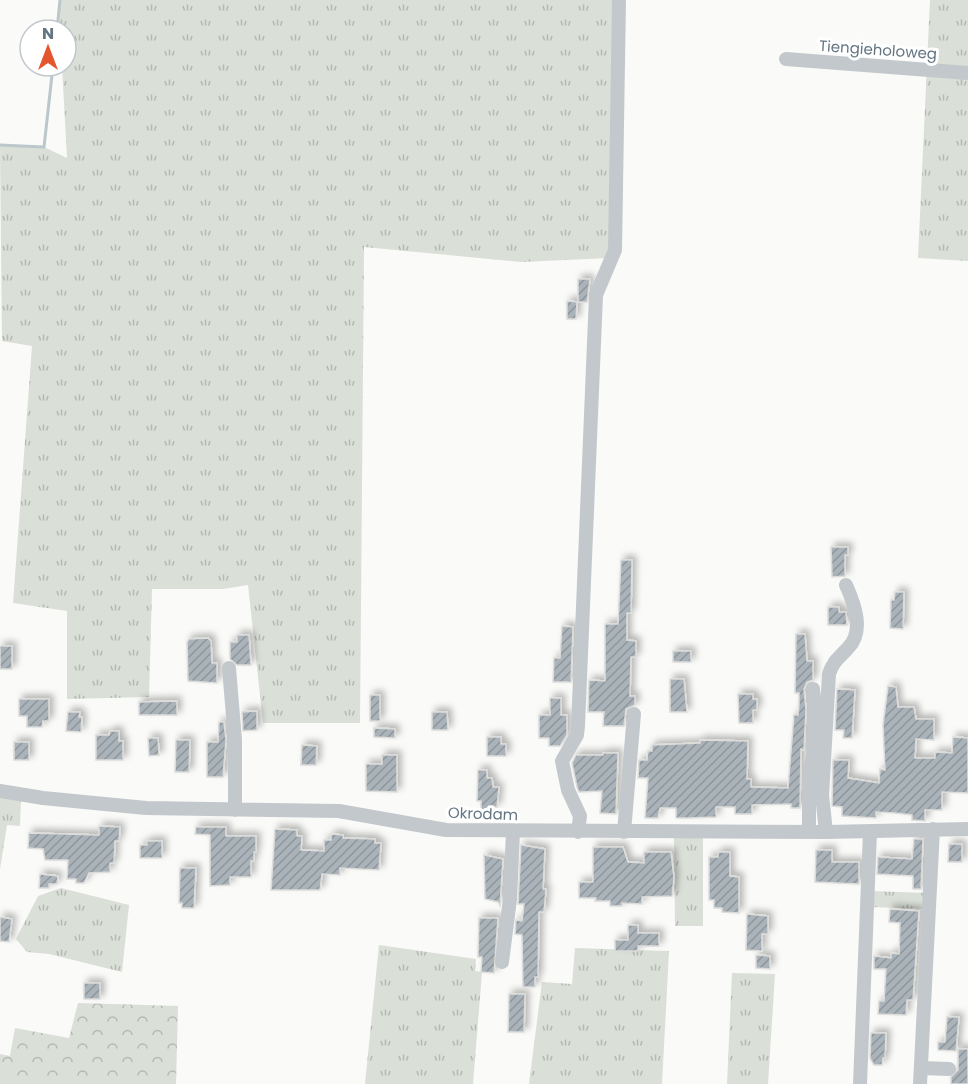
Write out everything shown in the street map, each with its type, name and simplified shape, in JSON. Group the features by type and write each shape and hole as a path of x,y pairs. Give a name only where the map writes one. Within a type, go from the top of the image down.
{"street":[{"path":"578,832 580,816 568,790 562,761 577,735 578,726 596,295 615,250 619,0"},
{"name":"Tiengieholoweg","path":"786,59 968,73"},
{"path":"826,832 822,795 826,761 829,674 833,661 850,646 857,624 855,605 846,585"},
{"path":"229,668 235,740 235,810"},
{"path":"809,832 809,777 814,733 813,689"},
{"path":"624,832 634,714"},
{"name":"Okrodam","path":"0,791 43,798 146,808 339,812 446,830 870,832 968,829"},
{"path":"920,1084 933,829"},
{"path":"502,962 510,899 513,832"},
{"path":"860,1084 870,832"},
{"path":"921,1068 949,1069"}],"green space":[{"path":"60,0 615,0 609,258 521,262 364,247 360,723 263,723 248,585 223,589 152,589 149,697 67,699 67,611 13,603 32,346 2,341 0,145 44,147 67,158 63,78 78,78 78,18 59,18"},
{"path":"930,0 968,0 968,261 918,258"},
{"path":"0,794 21,798 20,826 7,825 0,869"},
{"path":"703,836 703,926 675,926 674,837"},
{"path":"61,888 129,905 122,972 49,954 27,952 16,939 38,896"},
{"path":"871,891 927,893 927,909 870,907"},
{"path":"379,945 476,959 475,971 482,972 473,1084 365,1084"},
{"path":"575,948 669,951 662,1084 529,1084 542,982 572,984"},
{"path":"732,973 775,974 768,1084 727,1084"},
{"path":"78,1003 178,1006 176,1084 0,1084 0,1054 10,1056 15,1028 69,1038"}],"building":[{"path":"578,279 590,279 587,302 578,302"},
{"path":"567,301 577,302 576,319 567,319"},
{"path":"831,547 848,547 848,555 845,555 845,576 832,577"},
{"path":"621,560 632,560 631,613 627,613 627,640 636,641 636,657 631,657 630,696 635,696 635,705 626,709 624,726 603,726 604,712 588,712 589,680 605,681 605,624 618,624"},
{"path":"895,592 904,592 903,629 890,628 891,600 894,600"},
{"path":"828,607 839,607 839,612 846,612 847,625 828,625"},
{"path":"562,626 573,627 571,682 553,682 554,658 560,658"},
{"path":"796,634 805,634 807,661 813,661 813,680 807,682 804,689 806,710 804,750 801,749 800,808 791,808 791,804 752,805 752,814 735,814 735,807 716,807 716,817 676,818 676,808 660,808 658,818 645,818 648,778 638,778 639,760 647,760 648,751 652,751 652,745 700,743 700,740 748,741 747,779 751,779 751,787 788,788 794,715 798,715 799,705 799,693 795,693"},
{"path":"237,635 249,635 251,665 237,665 230,659 230,642 237,642"},
{"path":"208,638 211,641 212,663 217,663 217,683 188,681 187,642 189,639"},
{"path":"0,646 12,646 12,669 0,669"},
{"path":"673,651 691,651 691,662 673,662"},
{"path":"670,679 684,679 687,712 670,712"},
{"path":"888,686 896,687 898,707 914,707 916,719 934,719 934,740 916,739 915,758 935,758 935,752 952,753 953,737 968,738 968,793 942,792 942,810 925,810 925,821 912,820 912,815 895,813 876,812 876,818 842,816 842,807 832,806 833,760 849,760 848,778 879,783 880,769 885,770 883,725"},
{"path":"837,689 855,690 852,738 843,738 844,730 835,730"},
{"path":"738,694 753,694 753,699 757,699 757,710 753,710 753,723 739,723"},
{"path":"370,695 380,695 380,721 370,721"},
{"path":"550,698 561,698 561,715 567,715 567,735 560,746 549,746 549,738 539,738 539,715 550,715"},
{"path":"19,699 49,699 49,721 43,721 42,727 27,727 27,716 19,716"},
{"path":"177,701 177,715 139,715 139,702"},
{"path":"257,711 257,730 243,731 242,712"},
{"path":"68,712 80,712 81,732 66,731"},
{"path":"432,712 447,712 448,730 432,730"},
{"path":"219,722 224,722 226,740 223,777 207,777 207,742 218,742"},
{"path":"374,728 395,729 395,738 374,737"},
{"path":"110,731 119,731 119,741 123,741 123,760 96,760 96,735 109,735"},
{"path":"487,737 501,737 501,744 506,744 506,756 487,756"},
{"path":"148,738 158,738 159,755 149,756"},
{"path":"176,740 190,740 189,772 175,772"},
{"path":"14,742 29,742 29,760 14,760"},
{"path":"302,745 317,746 316,765 301,765"},
{"path":"603,753 618,753 616,814 600,813 602,791 579,792 577,787 572,763 576,755 603,755"},
{"path":"382,755 397,755 397,792 366,791 366,764 382,764"},
{"path":"478,770 487,770 487,778 492,778 493,787 499,787 497,807 490,807 490,812 481,812 481,801 477,801"},
{"path":"99,826 120,827 119,841 115,841 114,863 110,863 110,872 89,873 84,883 76,883 76,879 67,879 68,860 45,860 43,849 28,848 29,833 99,835"},
{"path":"196,827 226,827 226,836 256,836 256,852 254,852 254,861 251,861 251,877 230,877 230,885 210,886 210,835 195,834"},
{"path":"275,829 297,830 297,836 302,836 301,850 324,851 324,840 331,840 331,834 343,835 343,838 375,839 375,843 381,843 379,870 340,868 340,875 322,874 320,890 271,890"},
{"path":"914,839 923,839 921,889 913,889 913,876 877,874 878,857 912,859"},
{"path":"147,841 162,841 162,858 140,858 140,845 147,845"},
{"path":"949,844 962,844 962,862 948,862"},
{"path":"521,845 545,849 543,889 546,889 544,912 539,912 538,977 535,977 535,987 523,987 522,935 515,934 516,920 522,921 524,904 518,904"},
{"path":"593,847 623,847 628,862 644,863 644,852 671,852 674,878 672,896 642,897 642,904 622,903 622,906 610,906 610,901 595,901 596,898 579,898 579,882 593,882"},
{"path":"816,850 832,850 832,862 859,862 859,884 815,882"},
{"path":"718,852 730,852 730,876 739,877 739,913 722,912 722,908 714,908 714,900 709,900 709,857 718,857"},
{"path":"484,855 503,859 500,906 498,902 485,899"},
{"path":"180,868 196,868 194,908 182,908 182,903 179,903"},
{"path":"40,874 58,876 57,884 49,884 49,888 39,888"},
{"path":"890,909 919,911 913,1000 907,1000 906,1015 878,1014 879,1001 884,1001 886,969 874,969 874,956 891,958 891,953 899,954 900,923 889,922"},
{"path":"747,914 768,916 768,934 762,934 762,951 746,950"},
{"path":"0,917 12,919 9,942 0,941"},
{"path":"479,918 498,918 494,973 481,972 482,957 478,957"},
{"path":"628,925 638,925 638,933 659,933 659,946 638,946 638,951 615,951 615,940 628,940"},
{"path":"756,955 770,956 770,969 756,968"},
{"path":"84,983 100,983 100,999 84,999"},
{"path":"509,994 525,994 524,1032 508,1032"},
{"path":"947,1017 959,1017 956,1051 938,1050 938,1042 945,1042"},
{"path":"871,1033 886,1033 885,1058 883,1058 882,1065 874,1065 870,1058"},
{"path":"958,1049 968,1049 968,1084 951,1084 951,1077 958,1070"}],"waterway":[{"path":"58,18 60,0"},
{"path":"0,145 44,147 52,78"}]}
